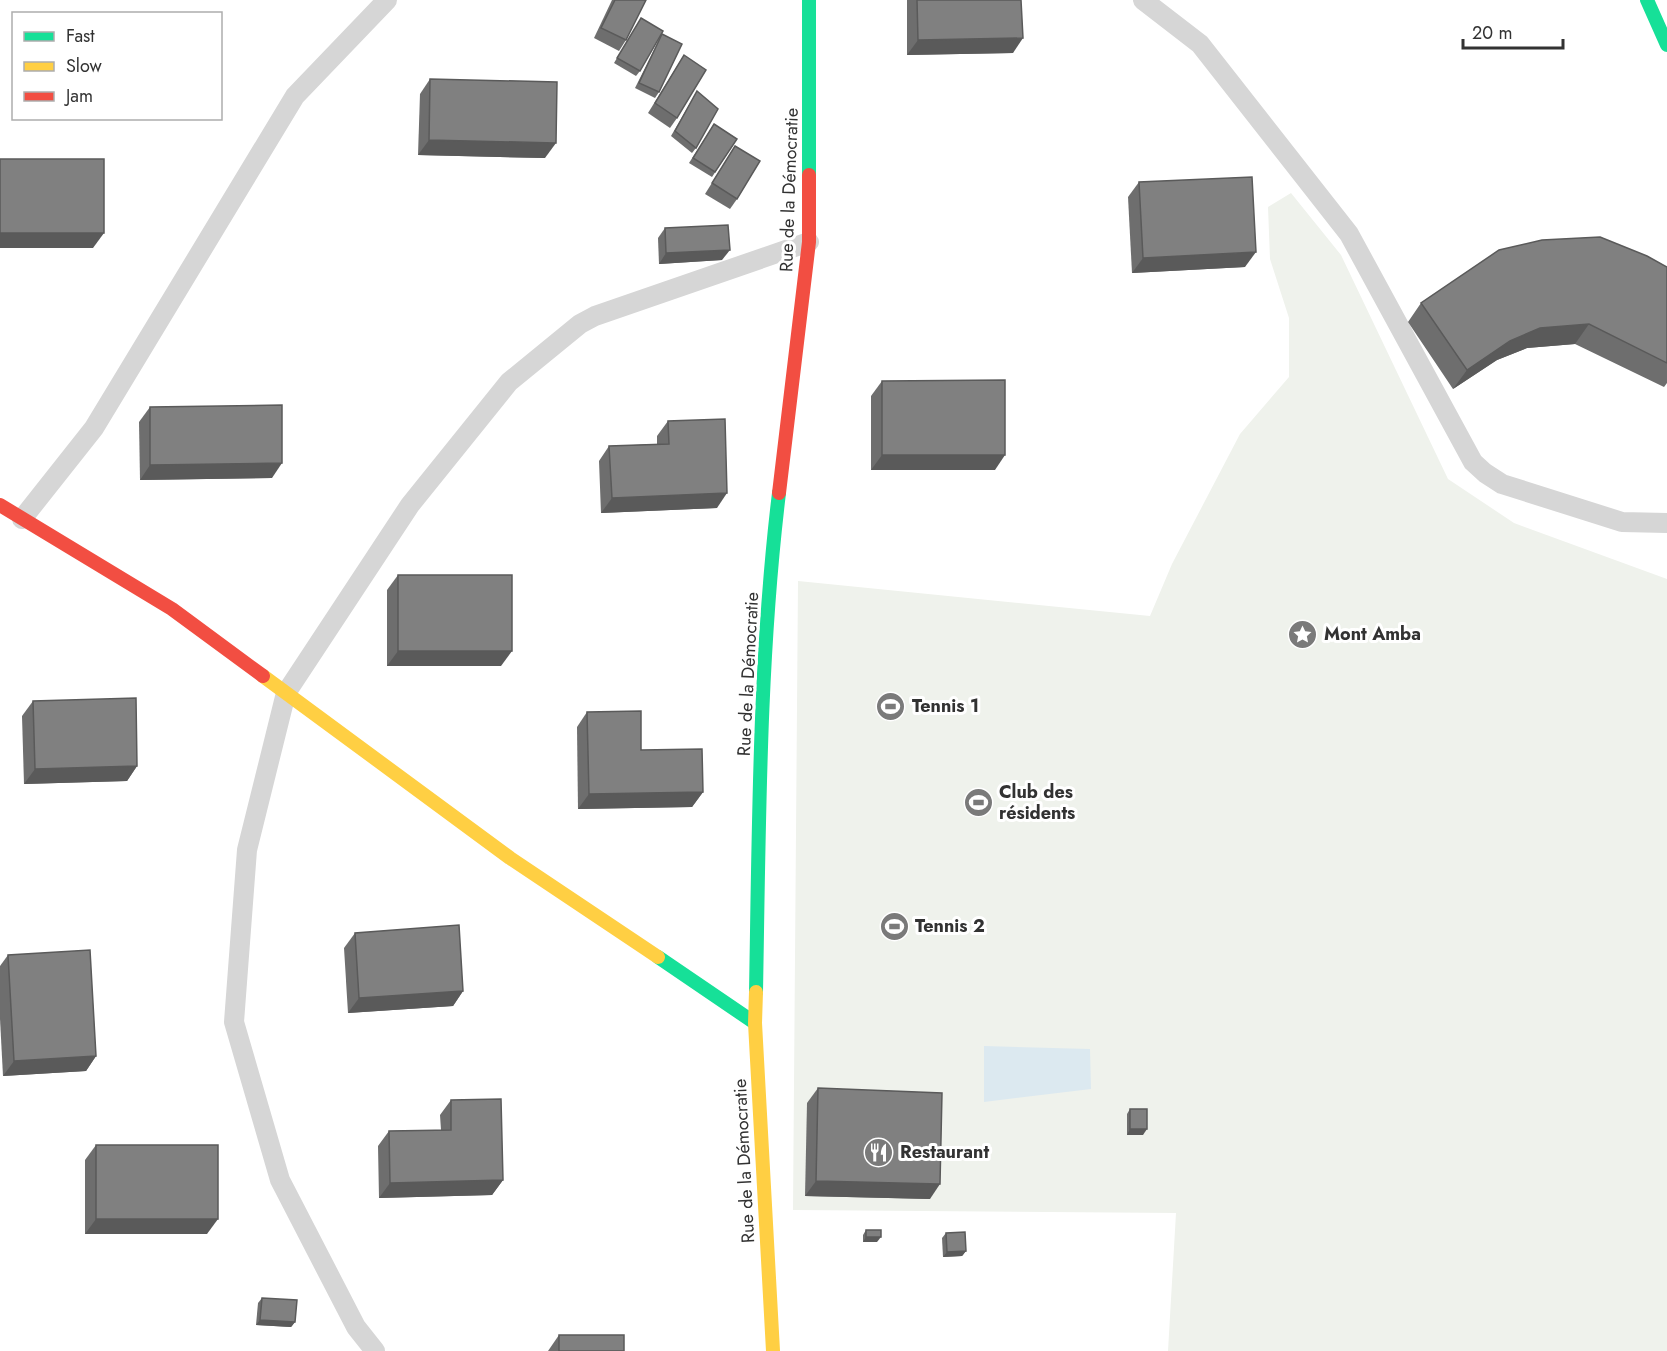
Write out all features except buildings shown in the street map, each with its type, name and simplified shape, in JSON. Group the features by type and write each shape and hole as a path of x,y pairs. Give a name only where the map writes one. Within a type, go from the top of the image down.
{"street":[{"name":"Rue de la Démocratie","path":"773,1351 755,1023 760,790 771,559 809,242 809,0"},
{"path":"1647,0 1667,45"},
{"path":"0,505 172,609 510,858 755,1023"}],"lane":[{"path":"22,519 94,428 295,96 387,0"},
{"path":"1143,0 1200,44 1349,234 1473,462 1485,473 1513,488 1622,522 1667,523"},
{"path":"375,1351 356,1327 280,1180 234,1022 247,850 286,693 410,506 508,382 580,324 595,316 809,242"}],"shaded area":[{"path":"1291,193 1341,255 1448,479 1514,523 1667,579 1667,1351 1168,1351 1176,1213 793,1210 798,581 1150,616 1172,564 1240,434 1289,377 1289,318 1270,259 1268,207"},
{"path":"984,1046 1090,1049 1091,1089 984,1102"}],"traffic: fast":[{"path":"809,0 809,175"},
{"path":"1647,0 1667,45"},
{"path":"756,992 764,680 767,617 779,493"},
{"path":"658,957 755,1023"}],"traffic: slow":[{"path":"263,676 510,858 658,957"},
{"path":"756,992 755,1023 773,1351"}],"traffic: jam":[{"path":"779,493 809,242 809,175"},
{"path":"0,505 172,609 263,676"}],"place":[{"name":"Mont Amba","path":"1303,634"},
{"name":"Tennis 1","path":"891,706"},
{"name":"Club des résidents","path":"978,802"},
{"name":"Tennis 2","path":"894,926"},
{"name":"Restaurant","path":"879,1152"}]}
